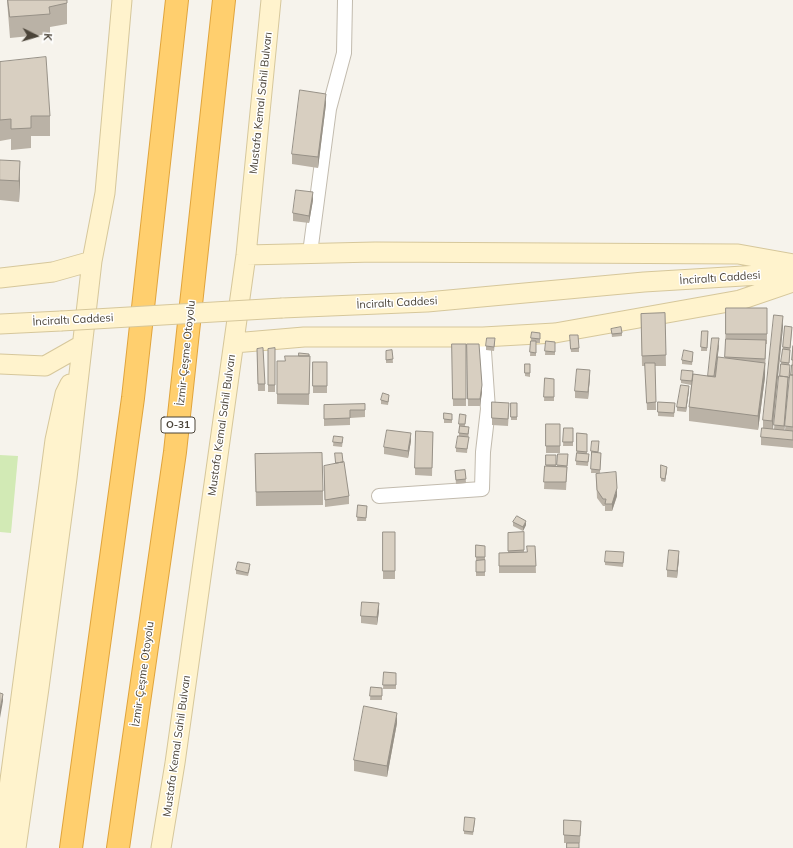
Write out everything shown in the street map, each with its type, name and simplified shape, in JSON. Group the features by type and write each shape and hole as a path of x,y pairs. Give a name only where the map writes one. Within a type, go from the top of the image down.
{"highway":[{"path":"71,848 133,398 177,0"},
{"name":"İzmir-Çeşme Otoyolu","path":"118,848 175,452 224,0"}],"main road":[{"path":"16,848 41,673 92,261 105,193 122,0"},
{"name":"Mustafa Kemal Sahil Bulvarı","path":"161,848 175,763 246,255 271,0"},
{"path":"246,255 382,252 738,254 793,264"},
{"path":"0,278 53,272 92,261"},
{"name":"İnciraltı Caddesi","path":"0,324 282,308 427,302 644,282 793,273"},
{"path":"234,343 304,337 483,337 555,333 740,300 793,282"},
{"path":"0,364 45,366 81,355"},
{"path":"1,848 2,820 35,601 55,440 65,394 81,355"},
{"path":"45,366 55,376 65,394"}],"street":[{"path":"310,254 330,109 344,53 345,0"},
{"path":"379,496 482,489 483,452 488,409 483,337"}],"green space":[{"path":"0,455 18,456 11,533 0,532"}],"building":[{"path":"8,0 67,0 67,3 49,7 50,14 10,17"},
{"path":"46,57 50,116 31,116 31,128 11,129 11,119 0,120 0,62"},
{"path":"300,90 326,94 318,157 292,154"},
{"path":"0,160 20,161 19,181 0,180"},
{"path":"296,190 313,192 309,216 293,213"},
{"path":"726,308 767,308 767,334 726,334"},
{"path":"665,313 666,355 642,356 641,314"},
{"path":"774,315 783,316 772,421 763,420"},
{"path":"785,326 792,327 790,348 783,347"},
{"path":"621,327 622,333 612,334 611,329"},
{"path":"702,331 708,331 707,348 701,347"},
{"path":"532,332 540,333 540,339 531,338"},
{"path":"570,335 578,335 579,348 571,349"},
{"path":"487,338 495,338 494,347 486,346"},
{"path":"712,338 719,338 714,376 708,376"},
{"path":"726,339 766,340 765,359 725,357"},
{"path":"531,341 536,341 536,353 530,352"},
{"path":"546,341 555,342 555,352 545,351"},
{"path":"452,344 466,344 466,399 453,399"},
{"path":"467,344 479,344 482,385 480,399 468,399"},
{"path":"263,348 265,384 258,384 257,349"},
{"path":"275,348 275,385 268,385 268,349"},
{"path":"783,349 790,350 789,363 781,362"},
{"path":"392,350 393,359 386,360 386,351"},
{"path":"684,350 693,352 692,362 682,360"},
{"path":"299,353 309,354 309,356 299,356"},
{"path":"285,356 310,356 309,394 277,394 277,361 285,361"},
{"path":"718,357 765,363 758,416 689,407 693,374 715,377"},
{"path":"313,362 327,362 327,386 313,386"},
{"path":"645,363 655,363 656,402 647,403"},
{"path":"525,364 530,364 530,373 525,373"},
{"path":"781,364 790,365 789,378 780,376"},
{"path":"792,365 793,375 791,375"},
{"path":"577,369 590,370 588,392 575,391"},
{"path":"682,370 693,371 692,381 681,380"},
{"path":"790,375 793,375 793,427 785,426"},
{"path":"779,376 788,377 784,426 774,425"},
{"path":"545,378 554,379 554,397 544,397"},
{"path":"681,385 689,386 686,408 677,407"},
{"path":"383,393 389,395 388,402 381,400"},
{"path":"492,402 509,403 508,419 492,418"},
{"path":"658,402 675,403 674,413 658,412"},
{"path":"511,403 517,403 517,417 511,417"},
{"path":"365,404 365,410 350,410 350,418 324,419 324,405"},
{"path":"444,413 452,414 452,420 444,419"},
{"path":"460,414 466,415 465,424 459,424"},
{"path":"546,424 560,424 560,446 546,446"},
{"path":"460,426 469,427 468,434 459,433"},
{"path":"564,428 573,428 573,442 563,442"},
{"path":"762,428 793,431 793,440 761,437"},
{"path":"387,430 411,433 408,451 384,447"},
{"path":"416,431 433,432 432,468 415,468"},
{"path":"577,433 587,434 587,452 577,451"},
{"path":"334,436 343,437 342,443 333,442"},
{"path":"458,436 469,437 467,449 456,448"},
{"path":"592,441 599,441 598,452 591,451"},
{"path":"592,452 601,453 600,470 591,469"},
{"path":"322,453 323,491 256,492 255,454"},
{"path":"335,453 342,453 343,462 336,463"},
{"path":"577,453 589,454 588,462 576,461"},
{"path":"558,454 568,454 567,466 557,465"},
{"path":"546,455 556,455 556,465 546,465"},
{"path":"344,462 349,496 325,500 324,466"},
{"path":"661,465 667,467 665,479 661,478"},
{"path":"545,466 567,467 566,482 544,482"},
{"path":"465,470 466,479 456,480 455,471"},
{"path":"616,472 617,488 612,504 605,504 606,499 603,499 597,490 596,474"},
{"path":"358,505 367,506 366,518 357,517"},
{"path":"517,516 526,521 523,527 513,522"},
{"path":"383,532 395,532 395,571 383,571"},
{"path":"524,532 524,550 508,551 508,533"},
{"path":"476,545 485,546 485,557 476,557"},
{"path":"527,546 535,546 536,566 499,566 499,553 527,552"},
{"path":"669,550 679,551 677,571 667,570"},
{"path":"606,551 624,552 623,563 605,562"},
{"path":"485,560 485,572 476,572 476,561"},
{"path":"238,562 250,564 248,573 236,570"},
{"path":"362,602 379,603 377,617 361,616"},
{"path":"384,672 396,673 396,685 383,685"},
{"path":"371,687 382,688 382,696 370,696"},
{"path":"0,693 3,694 0,710"},
{"path":"364,706 397,713 387,766 354,760"},
{"path":"465,817 475,818 473,832 464,831"},
{"path":"564,820 581,821 580,836 564,835"},
{"path":"567,843 579,843 579,848 567,848"}]}
